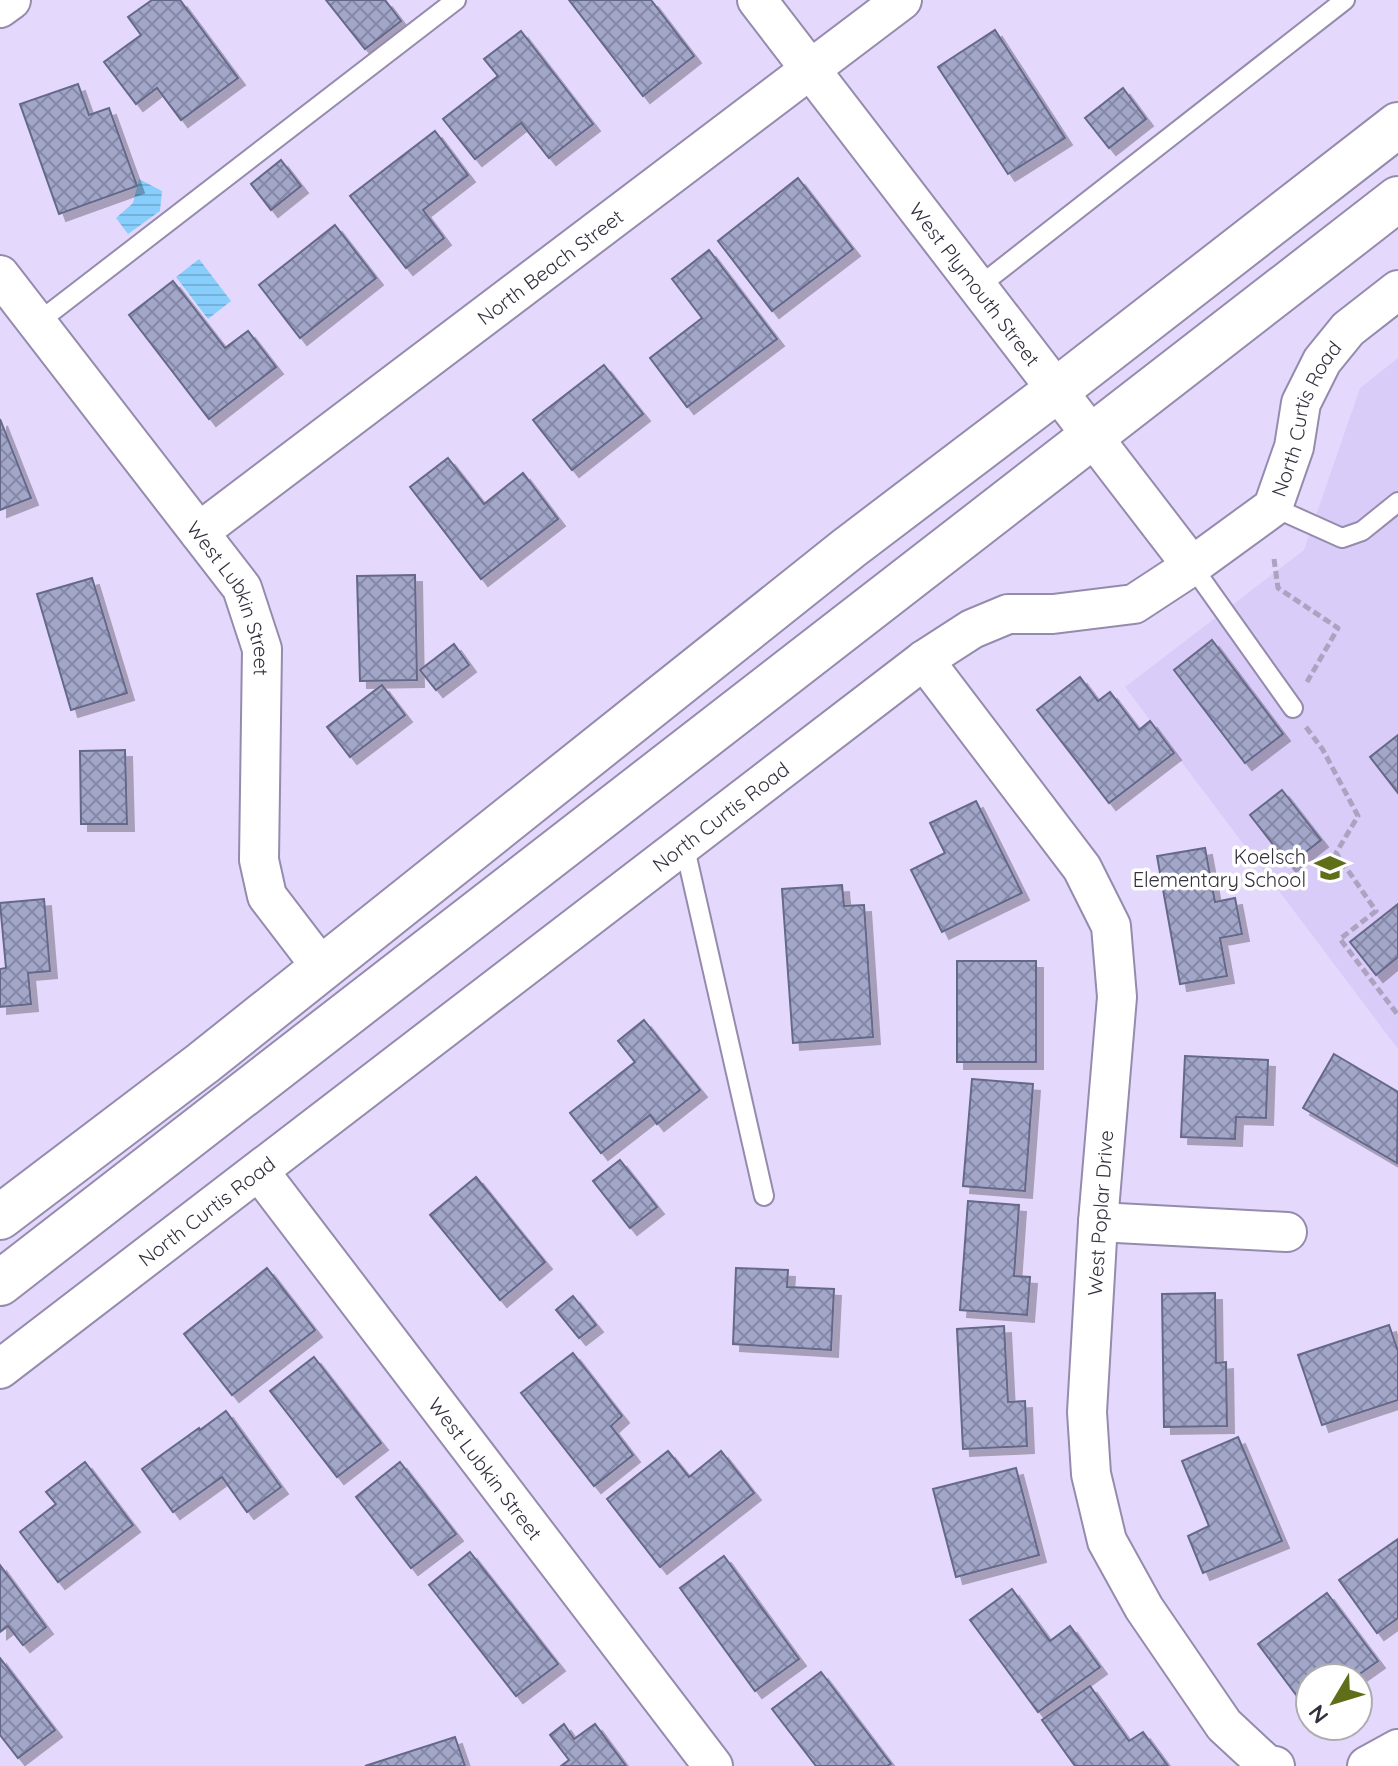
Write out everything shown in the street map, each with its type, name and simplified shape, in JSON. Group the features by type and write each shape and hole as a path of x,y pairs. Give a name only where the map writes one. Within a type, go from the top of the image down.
{"main road":[{"path":"0,1217 203,1063 849,548 1398,125"},
{"path":"0,1283 1398,199"}],"street":[{"path":"0,8 11,0"},
{"name":"West Plymouth Street","path":"757,0 1192,566"},
{"name":"North Beach Street","path":"199,532 902,0"},
{"name":"West Lubkin Street","path":"0,275 242,588 262,649 259,860 267,896 322,968"},
{"name":"North Curtis Road","path":"0,1369 924,660 972,629 1008,614 1053,614 1134,604 1273,507 1294,447 1301,403 1322,361 1348,329 1398,290"},
{"name":"West Poplar Drive","path":"924,660 1082,868 1111,926 1117,997 1098,1222 1087,1412 1091,1474 1107,1541 1144,1608 1224,1725 1266,1764 1275,1766"},
{"name":"West Lubkin Street","path":"259,1171 713,1766"},
{"path":"1098,1222 1287,1232"},
{"path":"1367,1766 1398,1749"}],"lane":[{"path":"37,323 456,0"},
{"path":"978,287 1345,0"},
{"path":"1273,507 1342,538 1362,531 1398,502"},
{"path":"1192,566 1293,708"},
{"path":"684,844 764,1196"}],"path":[{"path":"1274,559 1278,588 1338,628 1293,708 1323,750 1358,816 1336,853 1376,911 1340,939 1398,1015"}],"shaded area":[{"name":"Koelsch Elementary School","path":"1398,358 1398,1049 1125,687 1304,550 1360,388"}],"water":[{"path":"139,179 162,191 160,211 128,234 116,218 133,203"},
{"path":"199,259 231,301 208,319 176,277"}],"building":[{"path":"152,0 180,0 238,78 181,120 157,88 136,104 104,62 141,35 128,17"},
{"path":"326,0 385,0 401,21 365,49"},
{"path":"569,0 651,0 694,56 643,96"},
{"path":"995,30 1065,138 1008,174 938,67"},
{"path":"521,31 593,124 549,158 521,123 475,159 443,119 498,76 484,59"},
{"path":"78,84 89,115 109,108 137,186 59,214 20,104"},
{"path":"1123,88 1146,119 1109,148 1085,118"},
{"path":"435,131 468,175 423,210 444,238 406,268 350,196"},
{"path":"281,160 301,186 271,210 251,184"},
{"path":"798,178 853,249 772,311 718,241"},
{"path":"335,225 376,278 300,338 259,285"},
{"path":"709,250 777,339 687,407 650,358 702,318 672,279"},
{"path":"173,281 225,348 248,331 276,367 209,419 129,315"},
{"path":"604,365 643,414 572,470 533,420"},
{"path":"0,419 31,498 0,510"},
{"path":"448,458 484,504 523,473 558,519 481,579 410,487"},
{"path":"415,575 417,680 360,681 357,576"},
{"path":"92,578 127,693 71,710 37,594"},
{"path":"1212,640 1283,734 1245,763 1174,670"},
{"path":"454,644 469,665 436,690 420,670"},
{"path":"1080,677 1098,701 1110,692 1139,730 1150,721 1174,753 1109,803 1037,710"},
{"path":"382,685 405,715 350,757 327,727"},
{"path":"1398,735 1398,793 1370,757"},
{"path":"125,750 127,824 81,824 80,751"},
{"path":"1282,790 1321,840 1289,865 1250,815"},
{"path":"976,801 1022,893 942,932 911,870 945,853 930,823"},
{"path":"1205,848 1215,902 1235,898 1242,934 1220,938 1227,976 1180,984 1157,856"},
{"path":"842,885 844,906 864,905 873,1037 793,1043 782,889"},
{"path":"44,899 50,971 28,973 31,1004 0,1007 0,969 6,968 0,903"},
{"path":"1398,904 1398,957 1376,975 1350,942"},
{"path":"957,961 1036,961 1036,1062 957,1062"},
{"path":"644,1020 700,1090 657,1124 650,1115 601,1153 570,1113 635,1062 618,1041"},
{"path":"1334,1054 1398,1092 1397,1163 1303,1108"},
{"path":"1185,1056 1268,1060 1266,1118 1236,1117 1235,1139 1181,1137"},
{"path":"972,1079 1033,1084 1025,1191 963,1186"},
{"path":"620,1160 657,1207 630,1228 593,1181"},
{"path":"476,1177 545,1262 500,1300 430,1215"},
{"path":"968,1201 1019,1205 1014,1276 1030,1277 1027,1315 960,1310"},
{"path":"267,1268 315,1330 232,1395 184,1334"},
{"path":"736,1268 788,1270 787,1287 834,1289 831,1350 733,1344"},
{"path":"1215,1293 1216,1363 1226,1362 1227,1426 1164,1427 1162,1294"},
{"path":"573,1296 596,1325 579,1338 556,1310"},
{"path":"1389,1325 1398,1351 1398,1400 1322,1425 1298,1355"},
{"path":"1004,1326 1008,1402 1025,1401 1027,1446 963,1449 957,1329"},
{"path":"573,1353 622,1416 611,1426 633,1455 594,1486 521,1393"},
{"path":"314,1357 381,1443 337,1477 270,1391"},
{"path":"226,1411 281,1487 247,1512 222,1477 173,1512 142,1469"},
{"path":"1238,1437 1282,1541 1203,1573 1188,1536 1209,1526 1182,1461"},
{"path":"668,1451 689,1477 721,1451 754,1493 660,1567 607,1499"},
{"path":"85,1462 133,1525 58,1582 20,1532 56,1504 46,1492"},
{"path":"400,1462 456,1534 411,1568 356,1497"},
{"path":"1016,1468 1039,1555 956,1577 933,1489"},
{"path":"1398,1539 1398,1618 1377,1633 1339,1580"},
{"path":"470,1552 558,1664 516,1696 429,1585"},
{"path":"724,1556 799,1659 755,1691 680,1588"},
{"path":"0,1565 46,1627 23,1645 8,1626 0,1632"},
{"path":"1012,1589 1050,1641 1070,1626 1100,1667 1038,1712 970,1620"},
{"path":"1327,1593 1378,1661 1374,1664 1294,1662 1294,1692 1258,1644"},
{"path":"0,1658 55,1730 18,1758 0,1735"},
{"path":"821,1672 891,1764 816,1766 772,1709"},
{"path":"1090,1686 1129,1741 1143,1732 1168,1766 1075,1766 1042,1720"},
{"path":"564,1724 574,1739 595,1724 626,1766 561,1766 569,1760 550,1735"},
{"path":"455,1737 465,1766 365,1766"}],"place":[{"name":"Koelsch Elementary School","path":"1330,868"}]}
